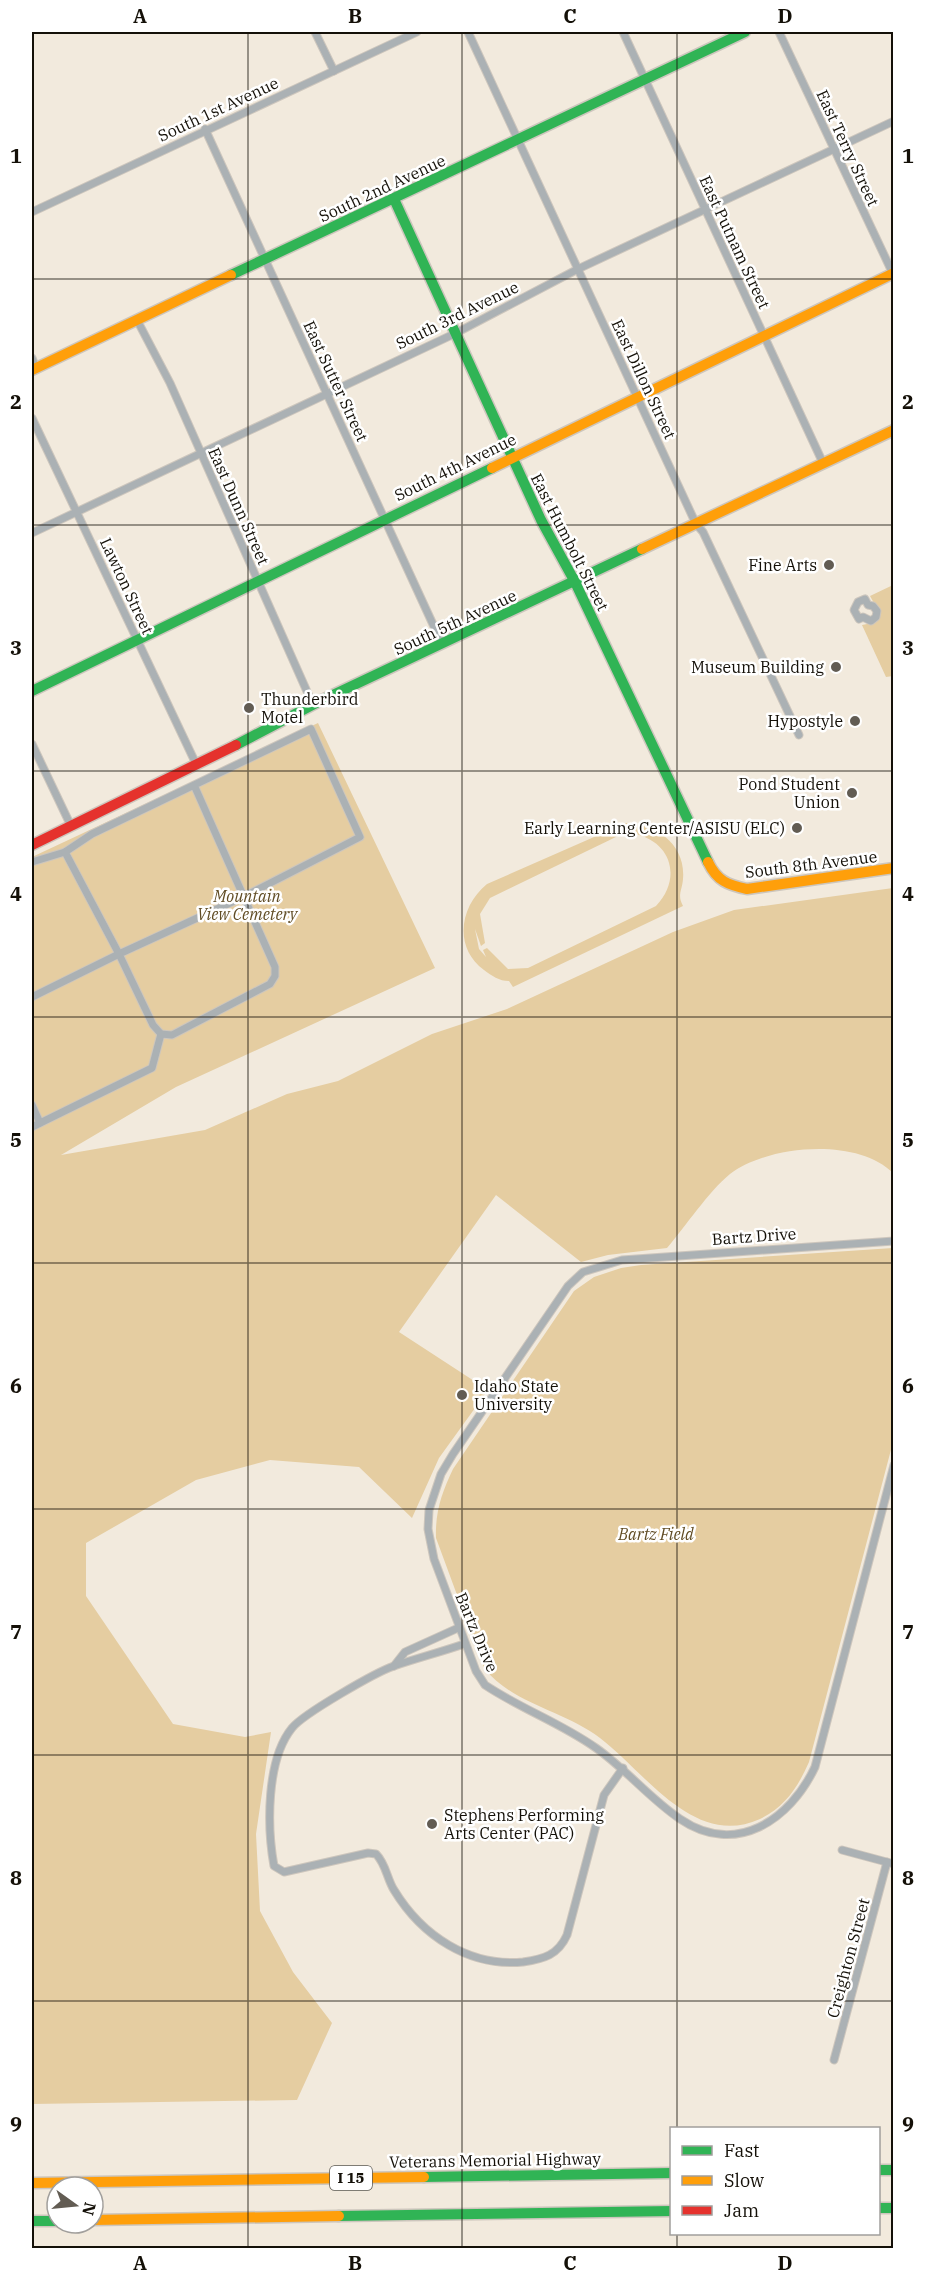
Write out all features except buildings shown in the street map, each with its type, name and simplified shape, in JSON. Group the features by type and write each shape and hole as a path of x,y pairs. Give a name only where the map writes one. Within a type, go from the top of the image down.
{"main road":[{"name":"South 2nd Avenue","path":"33,365 137,320 745,32"},
{"name":"East Humbolt Street","path":"394,199 511,457 541,520 575,582 711,868 719,879 733,887"},
{"name":"South 4th Avenue","path":"32,691 384,518 893,274"},
{"name":"South 5th Avenue","path":"32,845 197,766 313,705 894,430"},
{"name":"South 8th Avenue","path":"733,887 760,888 894,868"},
{"name":"Veterans Memorial Highway","path":"32,2183 670,2173"},
{"path":"105,2220 670,2211"}],"street":[{"path":"315,32 334,71"},
{"name":"South 1st Avenue","path":"32,212 205,129 417,32"},
{"name":"East Dillon Street","path":"468,32 696,524 704,532 799,735"},
{"name":"East Putnam Street","path":"622,32 823,464"},
{"name":"East Terry Street","path":"779,32 893,274"},
{"name":"South 3rd Avenue","path":"32,533 200,451 456,333 578,269 894,121"},
{"name":"East Sutter Street","path":"205,129 442,644"},
{"name":"East Dunn Street","path":"137,320 170,384 313,705"},
{"name":"Lawton Street","path":"32,418 197,766"},
{"path":"32,862 65,852 92,834 311,729 360,837 243,897 32,997"},
{"path":"32,744 71,826"},
{"path":"65,852 119,954 153,1025 161,1034 172,1035 270,984 275,976 275,967 194,785"},
{"path":"32,1127 152,1068 161,1034"},
{"path":"32,1105 40,1123"},
{"name":"Bartz Drive","path":"894,1241 622,1260 583,1272 568,1286 453,1454 433,1494 428,1528 430,1542 464,1644 485,1685 584,1739 623,1768 681,1820 701,1829 740,1834 760,1828 790,1806 805,1788 815,1767 894,1465"},
{"path":"394,1666 405,1652 458,1628"},
{"path":"464,1644 394,1666 304,1717 285,1738 278,1758 271,1794 274,1866 284,1872 368,1853 376,1854 391,1885 412,1916 437,1938 457,1951 496,1962 549,1957 563,1944 604,1795 623,1768"},
{"path":"842,1850 890,1863"},
{"name":"Creighton Street","path":"834,2060 890,1863"}],"green space":[{"path":"893,585 893,676 886,677 862,625 872,623 880,614 870,596"},
{"name":"Mountain View Cemetery","path":"318,723 435,968 176,1087 61,1155 205,1130 287,1094 338,1081 432,1034 507,1009 673,932 734,910 893,888 893,1173 877,1162 858,1154 836,1150 789,1151 766,1157 746,1164 722,1181 667,1248 608,1255 581,1262 496,1195 399,1332 488,1390 439,1458 412,1518 359,1467 270,1460 196,1480 86,1543 86,1596 173,1724 245,1737 271,1732 256,1834 260,1911 293,1972 332,2023 297,2100 32,2104 32,857"},
{"path":"626,823 637,824 658,832 667,839 680,856 683,879 680,896 683,906 513,987 509,981 493,976 474,961 464,938 466,915 471,903 487,884","holes":["635,834 648,838 665,853 671,873 669,884 656,906 528,968 508,969 487,948 483,950 486,957 479,949 475,929 481,946 485,943 480,914 490,898 618,836"]},
{"name":"Bartz Field","path":"893,1248 893,1442 809,1762 790,1795 777,1809 760,1819 736,1826 713,1824 692,1816 672,1802 617,1752 586,1728 510,1691 484,1668 436,1538 438,1511 443,1494 453,1469 574,1291 594,1277 621,1268 641,1265"}],"traffic: fast":[{"path":"231,275 745,32"},
{"path":"394,199 541,520 575,582 708,862"},
{"path":"32,691 492,468"},
{"path":"236,745 318,702 642,549"},
{"path":"880,2170 894,2170"},
{"path":"424,2177 670,2173"},
{"path":"880,2208 894,2208"},
{"path":"339,2216 670,2211"},
{"path":"32,2221 45,2221"}],"traffic: slow":[{"path":"492,468 894,273"},
{"path":"32,370 231,275"},
{"path":"642,549 894,430"},
{"path":"708,862 719,878 734,886 747,889 894,868"},
{"path":"32,2183 424,2177"},
{"path":"105,2220 339,2216"}],"traffic: jam":[{"path":"32,845 236,745"}],"place":[{"name":"Fine Arts","path":"829,565"},
{"name":"Museum Building","path":"836,667"},
{"name":"Thunderbird Motel","path":"249,708"},
{"name":"Hypostyle","path":"855,721"},
{"name":"Pond Student Union","path":"852,793"},
{"name":"Early Learning Center/ASISU (ELC)","path":"797,828"},
{"name":"Idaho State University","path":"462,1395"},
{"name":"Stephens Performing Arts Center (PAC)","path":"432,1824"}]}
